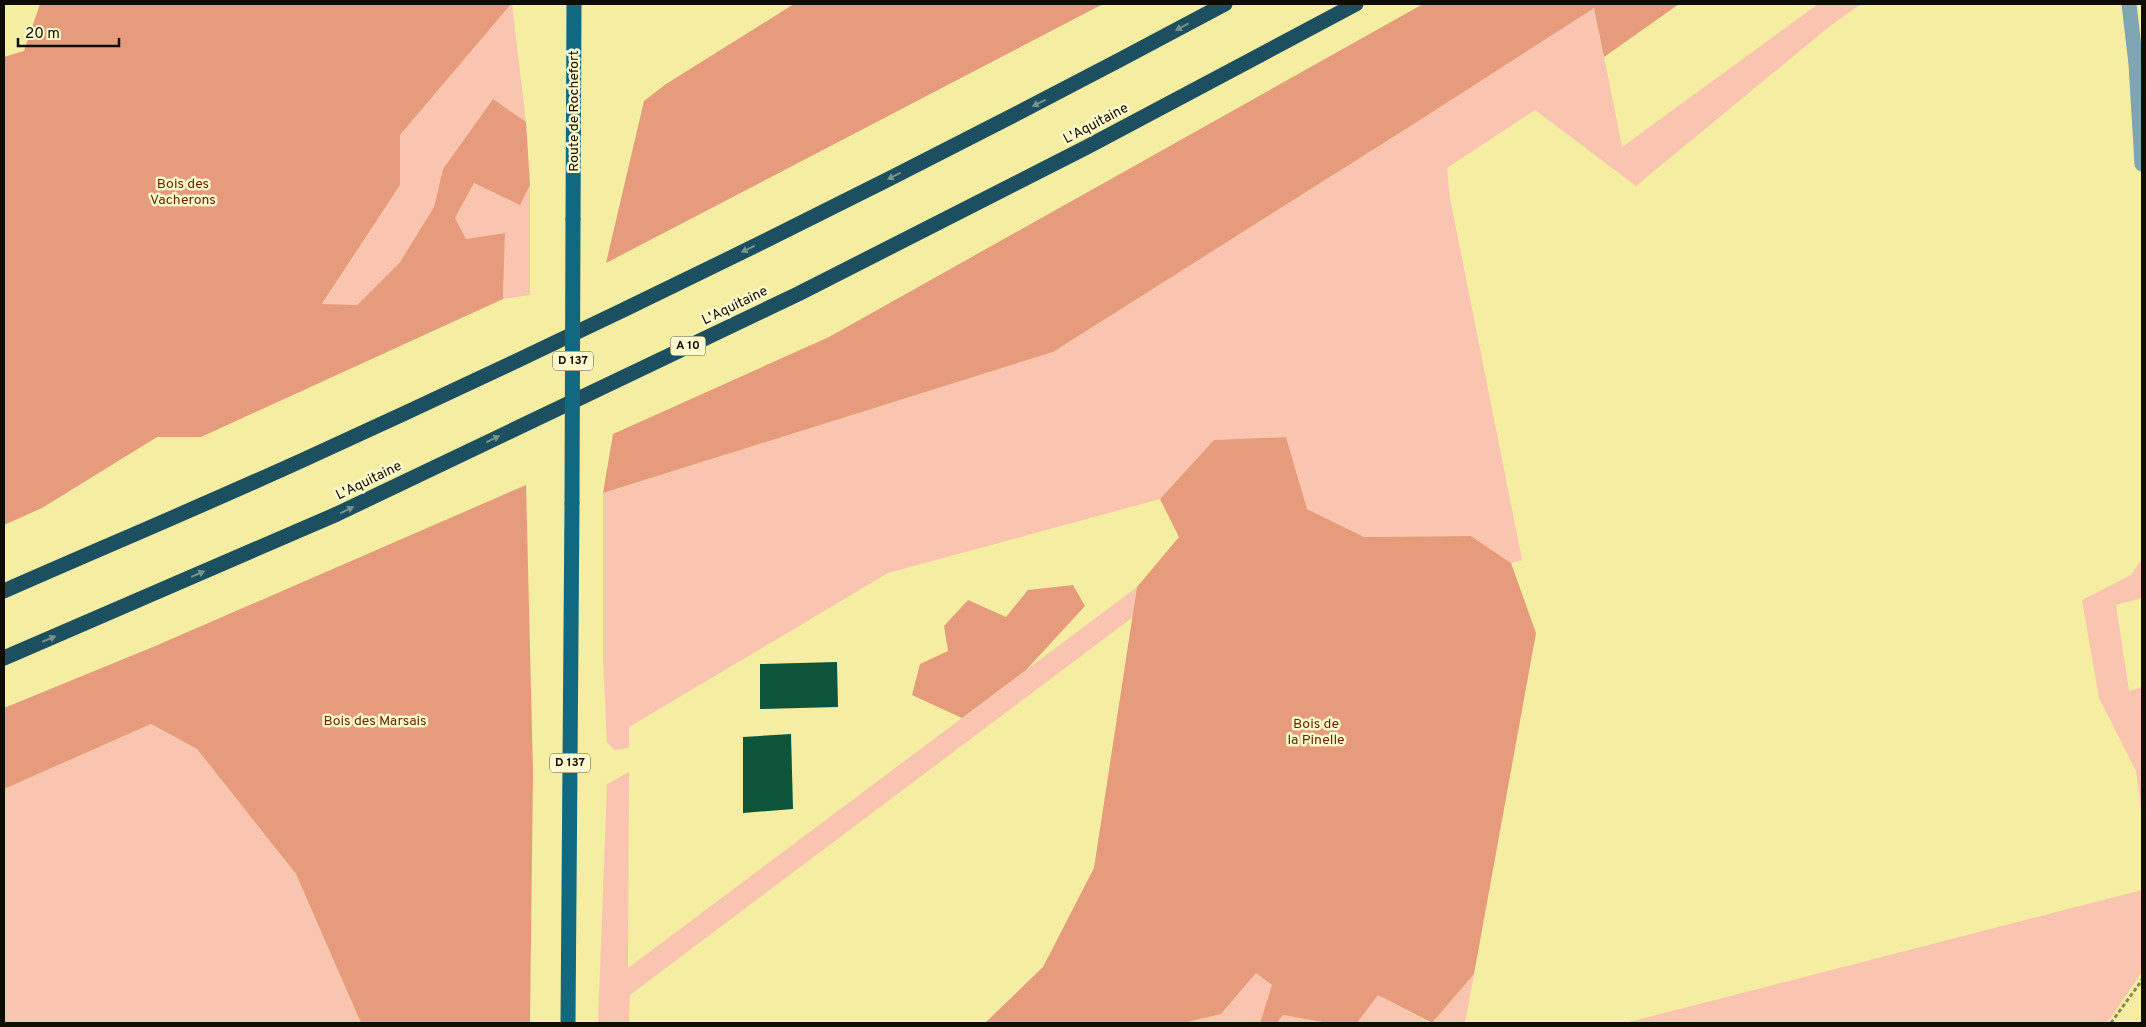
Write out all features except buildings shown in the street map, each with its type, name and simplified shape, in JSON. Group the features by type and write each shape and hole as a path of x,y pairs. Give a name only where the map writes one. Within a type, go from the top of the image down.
{"highway":[{"path":"4,591 302,460 787,230 1060,92 1225,4"},
{"name":"L'Aquitaine","path":"4,658 337,514 789,298 1087,147 1356,4"}],"main road":[{"name":"Route de Rochefort","path":"568,1023 574,4"}],"street":[{"path":"2129,4 2136,64 2142,164"}],"path":[{"path":"2111,1023 2142,980"}],"shaded area":[{"path":"511,4 526,122 493,99 443,169 434,207 400,262 357,305 322,305 400,185 400,135"},
{"path":"1818,4 1861,4 1830,26 1636,186 1535,110 1447,168 1450,198 1522,560 1511,563 1471,536 1364,537 1307,509 1286,437 1214,440 1160,499 888,573 629,727 629,748 614,750 607,742 603,659 603,493 1053,352 1409,127 1594,7 1622,147"},
{"path":"474,183 520,204 530,185 530,295 503,299 505,233 466,239 455,218"},
{"path":"2142,559 2142,598 2116,605 2129,691 2142,687 2142,815 2136,771 2099,698 2082,600 2131,575"},
{"path":"1137,587 1133,617 630,995 629,1023 598,1023 607,784 629,772 628,968"},
{"path":"151,724 197,749 296,874 361,1023 4,1023 4,789"},
{"path":"2142,890 2142,972 2107,1023 1625,1023"},
{"path":"1256,973 1272,985 1260,1023 1183,1023 1221,1014"},
{"path":"1474,974 1465,1023 1432,1023"},
{"path":"1378,995 1430,1023 1357,1023"},
{"path":"1283,1015 1328,1023 1277,1023"}],"green space":[{"name":"Bois des Vacherons","path":"40,4 511,4 400,135 400,185 322,304 357,305 400,262 434,207 443,169 493,99 526,122 530,185 520,205 474,183 455,218 466,239 505,233 503,299 201,437 157,437 42,508 4,525 4,57 24,51"},
{"path":"794,4 1103,4 606,263 644,101 666,84"},
{"path":"1423,4 1679,4 1604,57 1594,8 1053,352 603,493 613,434 829,337"},
{"name":"Bois de la Pinelle","path":"1286,437 1307,509 1364,537 1471,536 1511,563 1536,633 1474,974 1432,1023 1378,995 1357,1023 1328,1023 1283,1015 1277,1023 1260,1023 1272,985 1256,973 1221,1014 1183,1023 985,1023 1043,967 1094,868 1137,587 1179,537 1160,499 1214,440"},
{"name":"Bois des Marsais","path":"526,485 533,772 530,1023 361,1023 296,874 197,749 151,724 4,789 4,708 153,647"},
{"path":"1073,585 1085,606 1026,670 962,718 912,695 920,664 948,651 944,626 968,600 1006,617 1028,590"}]}
